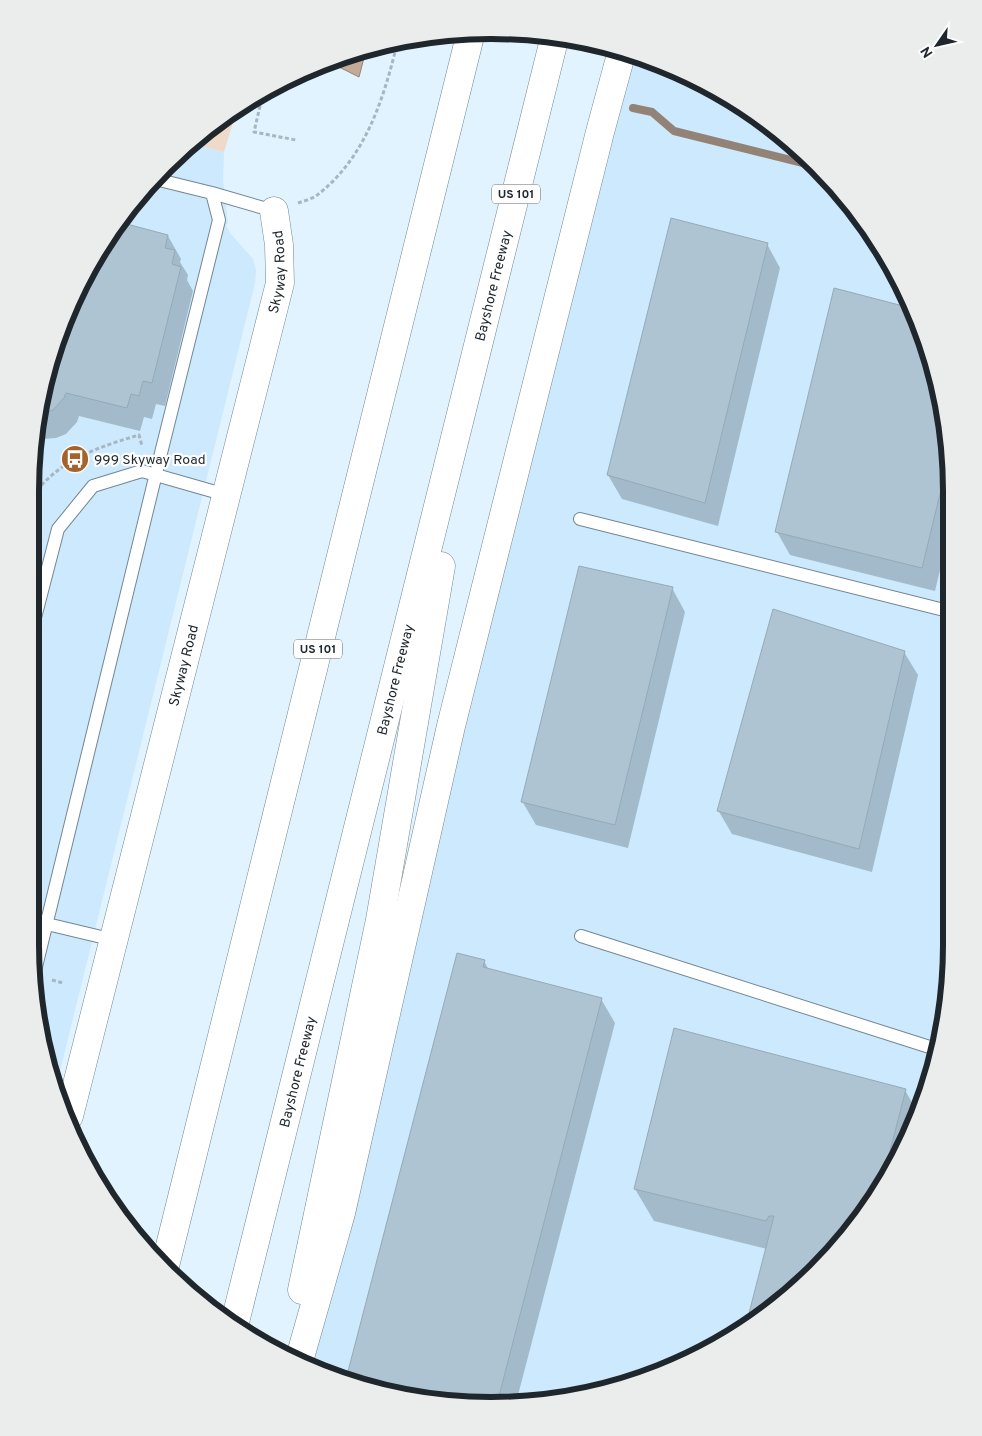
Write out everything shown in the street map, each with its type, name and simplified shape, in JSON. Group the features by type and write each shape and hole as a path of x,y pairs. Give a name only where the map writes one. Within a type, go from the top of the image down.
{"main road":[{"name":"US 101","path":"166,1260 469,40"},
{"name":"Bayshore Freeway","path":"236,1318 553,43"},
{"path":"301,1355 341,1213 451,726 595,151 620,58"},
{"name":"Skyway Road","path":"70,1111 280,284 279,245 274,211"},
{"path":"289,1350 380,920 477,352"}],"lane":[{"path":"162,181 274,211"},
{"path":"39,954 219,220 212,193"},
{"path":"39,602 58,529 93,486 142,472 156,474 226,495"},
{"path":"580,519 943,610"},
{"path":"39,920 47,924 114,940"},
{"path":"581,936 931,1048"}],"path":[{"path":"274,211 315,197 345,168 370,129 388,80 396,49"},
{"path":"260,102 254,132 296,140"},
{"path":"39,490 59,470 86,452 139,435 143,449"}],"shaded area":[{"path":"364,57 359,77 337,66"},
{"path":"620,58 664,73 717,99 766,132 811,171 850,216 883,265 909,318 928,374 939,432 943,491 943,945 939,1004 928,1062 909,1118 897,1145 883,1171 850,1220 811,1265 766,1304 717,1337 691,1351 636,1373 579,1389 521,1396 491,1397 461,1396 403,1389 346,1373 300,1355"},
{"path":"234,119 224,152 200,145"},
{"path":"200,145 224,152 223,180 228,224 226,225 230,233 253,259 256,270 255,283 59,1076 47,1033 40,975 39,945 39,491 43,432 54,374 73,318 99,265 132,216 151,193 171,171"}],"building":[{"path":"671,218 768,243 705,503 607,475"},
{"path":"126,224 168,235 165,248 175,250 172,264 181,267 152,383 143,381 139,396 131,394 127,408 66,393 53,410 46,413 54,374 73,318 99,265 115,240"},
{"path":"834,288 904,306 928,374 935,403 942,461 943,483 922,568 775,532"},
{"path":"579,566 673,587 615,825 521,802"},
{"path":"773,609 905,651 859,849 717,811"},
{"path":"457,953 485,960 483,967 602,998 499,1397 461,1396 403,1389 347,1373"},
{"path":"674,1028 906,1089 889,1155 891,1156 867,1196 850,1220 811,1265 766,1304 748,1317 774,1216 769,1216 766,1221 634,1189"}],"waterway":[{"path":"633,108 652,112 674,131 802,163"}],"place":[{"name":"999 Skyway Road","path":"75,459"}]}
